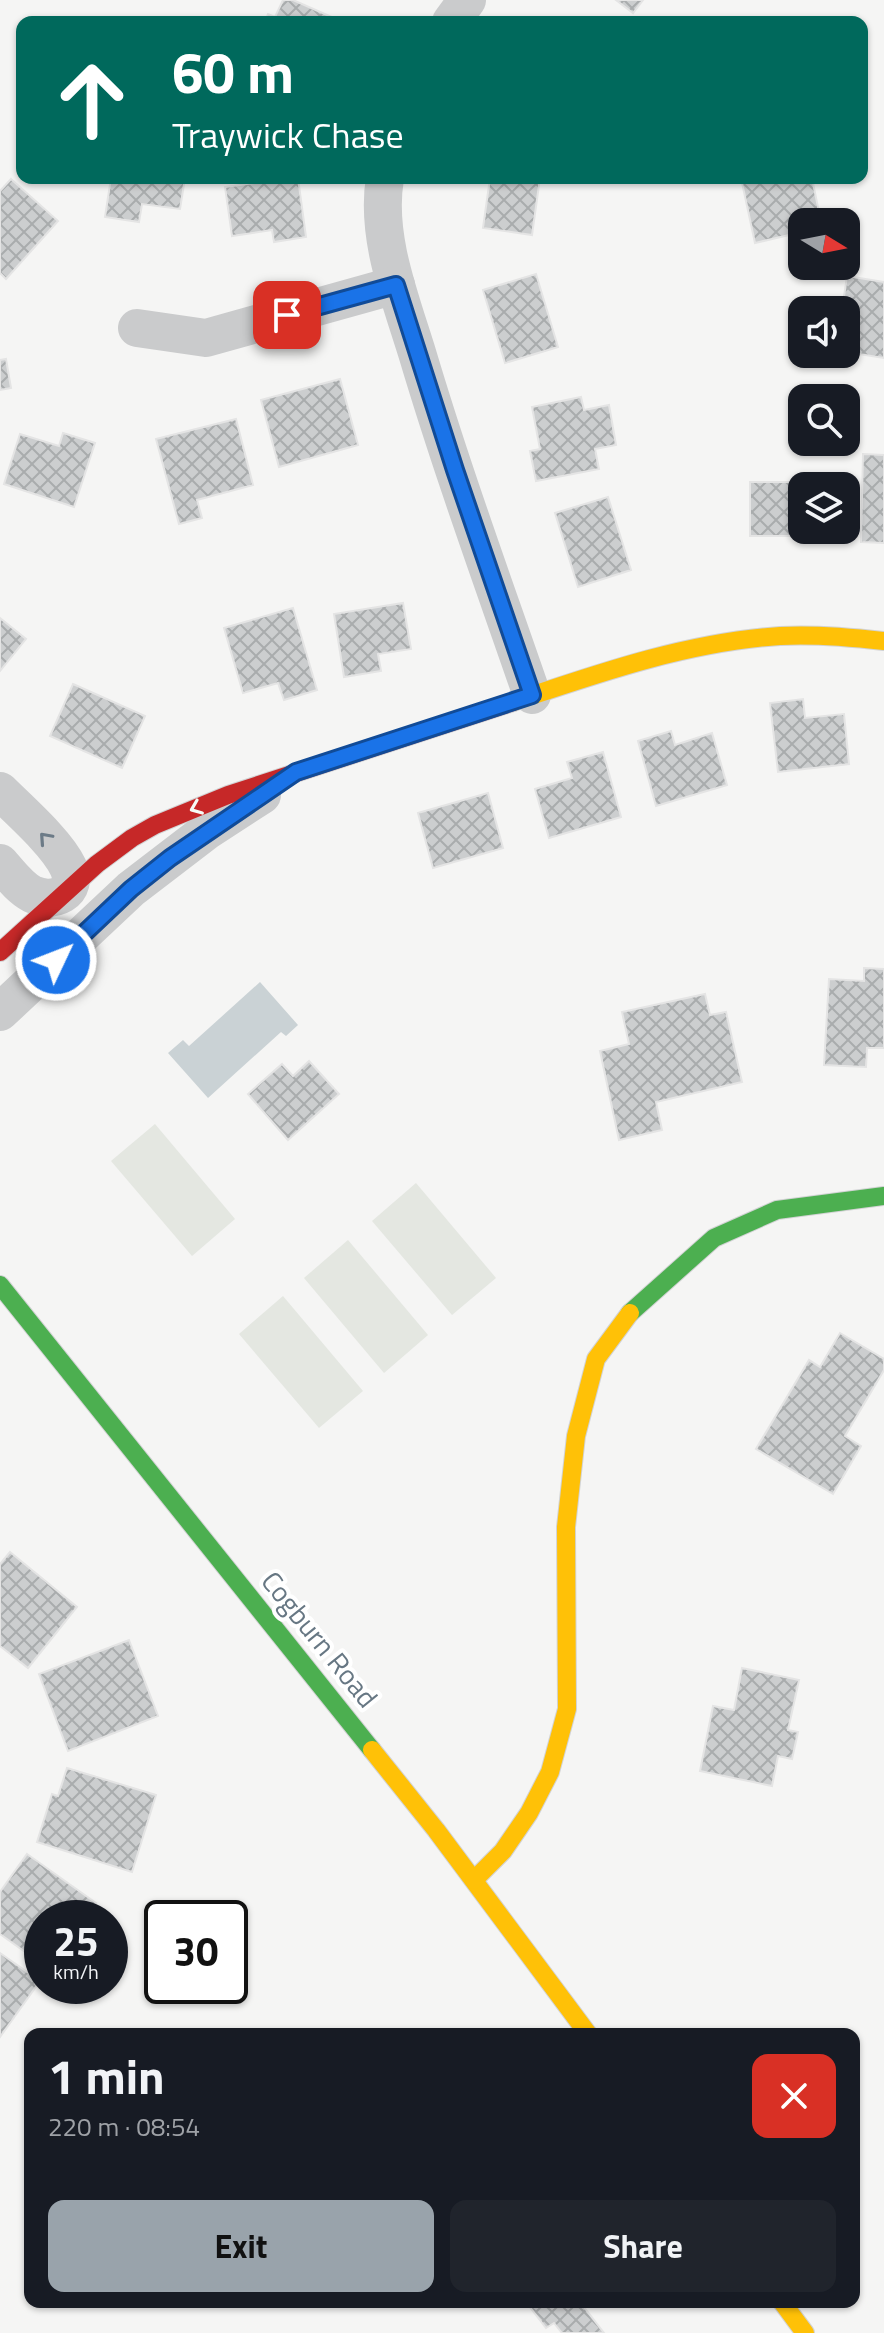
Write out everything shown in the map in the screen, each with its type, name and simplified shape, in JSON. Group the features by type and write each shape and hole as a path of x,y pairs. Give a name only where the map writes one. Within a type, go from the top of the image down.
{"street":[{"path":"384,184 386,241 396,285 532,695"},
{"path":"137,328 206,338 396,285"},
{"path":"0,952 132,838 159,823 228,795 678,650 778,635 830,634 884,641"},
{"path":"0,1012 170,858 296,772"},
{"path":"0,791 68,866 70,881 65,894"},
{"path":"0,863 30,893 49,898 65,894"},
{"path":"65,894 94,925"},
{"path":"474,1880 503,1851 529,1813 550,1772 567,1709 566,1527 576,1436 596,1359 634,1308 714,1238 777,1210 884,1196"},
{"name":"Cogburn Road","path":"0,1285 474,1880 584,2028"},
{"path":"786,2308 805,2333"}],"shaded area":[{"path":"260,982 298,1025 286,1036 281,1032 208,1098 168,1053 183,1040 189,1046"},
{"path":"155,1124 235,1219 192,1256 111,1161"},
{"path":"416,1183 496,1278 452,1315 372,1221"},
{"path":"348,1240 428,1335 384,1373 304,1278"},
{"path":"283,1296 363,1391 319,1428 239,1334"}],"building":[{"path":"283,0 293,0 329,16 275,16"},
{"path":"616,0 643,0 633,13"},
{"path":"11,179 58,221 6,279 0,273 0,191"},
{"path":"110,184 184,184 180,209 142,204 139,222 105,217"},
{"path":"299,184 306,237 274,242 272,230 232,236 225,187"},
{"path":"489,184 539,184 532,235 483,228"},
{"path":"742,184 813,184 818,208 788,208 788,235 755,243"},
{"path":"536,274 558,347 505,363 483,290"},
{"path":"860,278 884,282 884,358 860,354 860,296 844,296 846,280"},
{"path":"6,359 11,388 0,390 0,360"},
{"path":"340,379 358,445 279,467 261,400"},
{"path":"581,397 584,410 609,405 616,445 595,449 599,469 536,481 530,451 540,449 532,407"},
{"path":"236,419 253,485 197,500 202,518 179,524 156,439"},
{"path":"63,433 95,443 74,507 4,484 20,434 59,446"},
{"path":"863,454 884,455 884,543 861,542"},
{"path":"750,482 788,482 788,536 750,536"},
{"path":"608,497 631,570 578,587 555,513"},
{"path":"403,603 411,649 378,654 381,671 344,677 334,614"},
{"path":"293,608 317,690 284,700 278,683 243,693 224,628"},
{"path":"0,618 26,639 0,671"},
{"path":"73,684 145,716 122,768 50,736"},
{"path":"803,699 805,718 844,714 849,764 778,772 770,703"},
{"path":"671,731 675,745 712,733 727,785 656,806 638,741"},
{"path":"603,752 621,817 549,838 535,789 572,778 567,762"},
{"path":"488,793 503,848 433,868 418,813"},
{"path":"864,968 884,969 884,1048 867,1048 866,1067 824,1065 829,979 864,981"},
{"path":"705,994 710,1015 726,1012 742,1082 656,1102 662,1130 619,1140 600,1051 629,1044 622,1012"},
{"path":"309,1061 339,1094 288,1140 248,1094 282,1064 293,1076"},
{"path":"840,1333 884,1359 884,1370 845,1436 861,1446 833,1494 756,1449 809,1360 820,1367"},
{"path":"10,1552 77,1607 28,1668 0,1646 0,1564"},
{"path":"129,1640 158,1716 68,1751 39,1674"},
{"path":"742,1668 799,1680 788,1730 798,1732 792,1759 778,1756 772,1786 700,1771 713,1706 734,1710"},
{"path":"67,1768 156,1795 132,1872 37,1842 52,1794 58,1796"},
{"path":"27,1854 92,1900 24,1900 24,1951 0,1934 0,1892"},
{"path":"0,1953 24,1970 24,2003 0,2037"},
{"path":"531,2308 585,2308 604,2333 562,2333 554,2323 546,2328"}],"traffic: fast":[{"path":"630,1313 714,1238 777,1210 884,1196"},
{"path":"0,1285 372,1750"}],"traffic: slow":[{"path":"513,702 644,660 746,639 793,635 884,641"},
{"path":"474,1880 503,1851 529,1813 550,1772 567,1709 566,1527 576,1436 596,1359 630,1313"},
{"path":"372,1750 436,1830 584,2028"},
{"path":"786,2308 805,2333"}],"traffic: jam":[{"path":"0,952 97,864 155,825 228,795 513,702"}],"route":[{"path":"56,960 131,889 170,858 296,772 532,695 396,285 287,315"}]}
